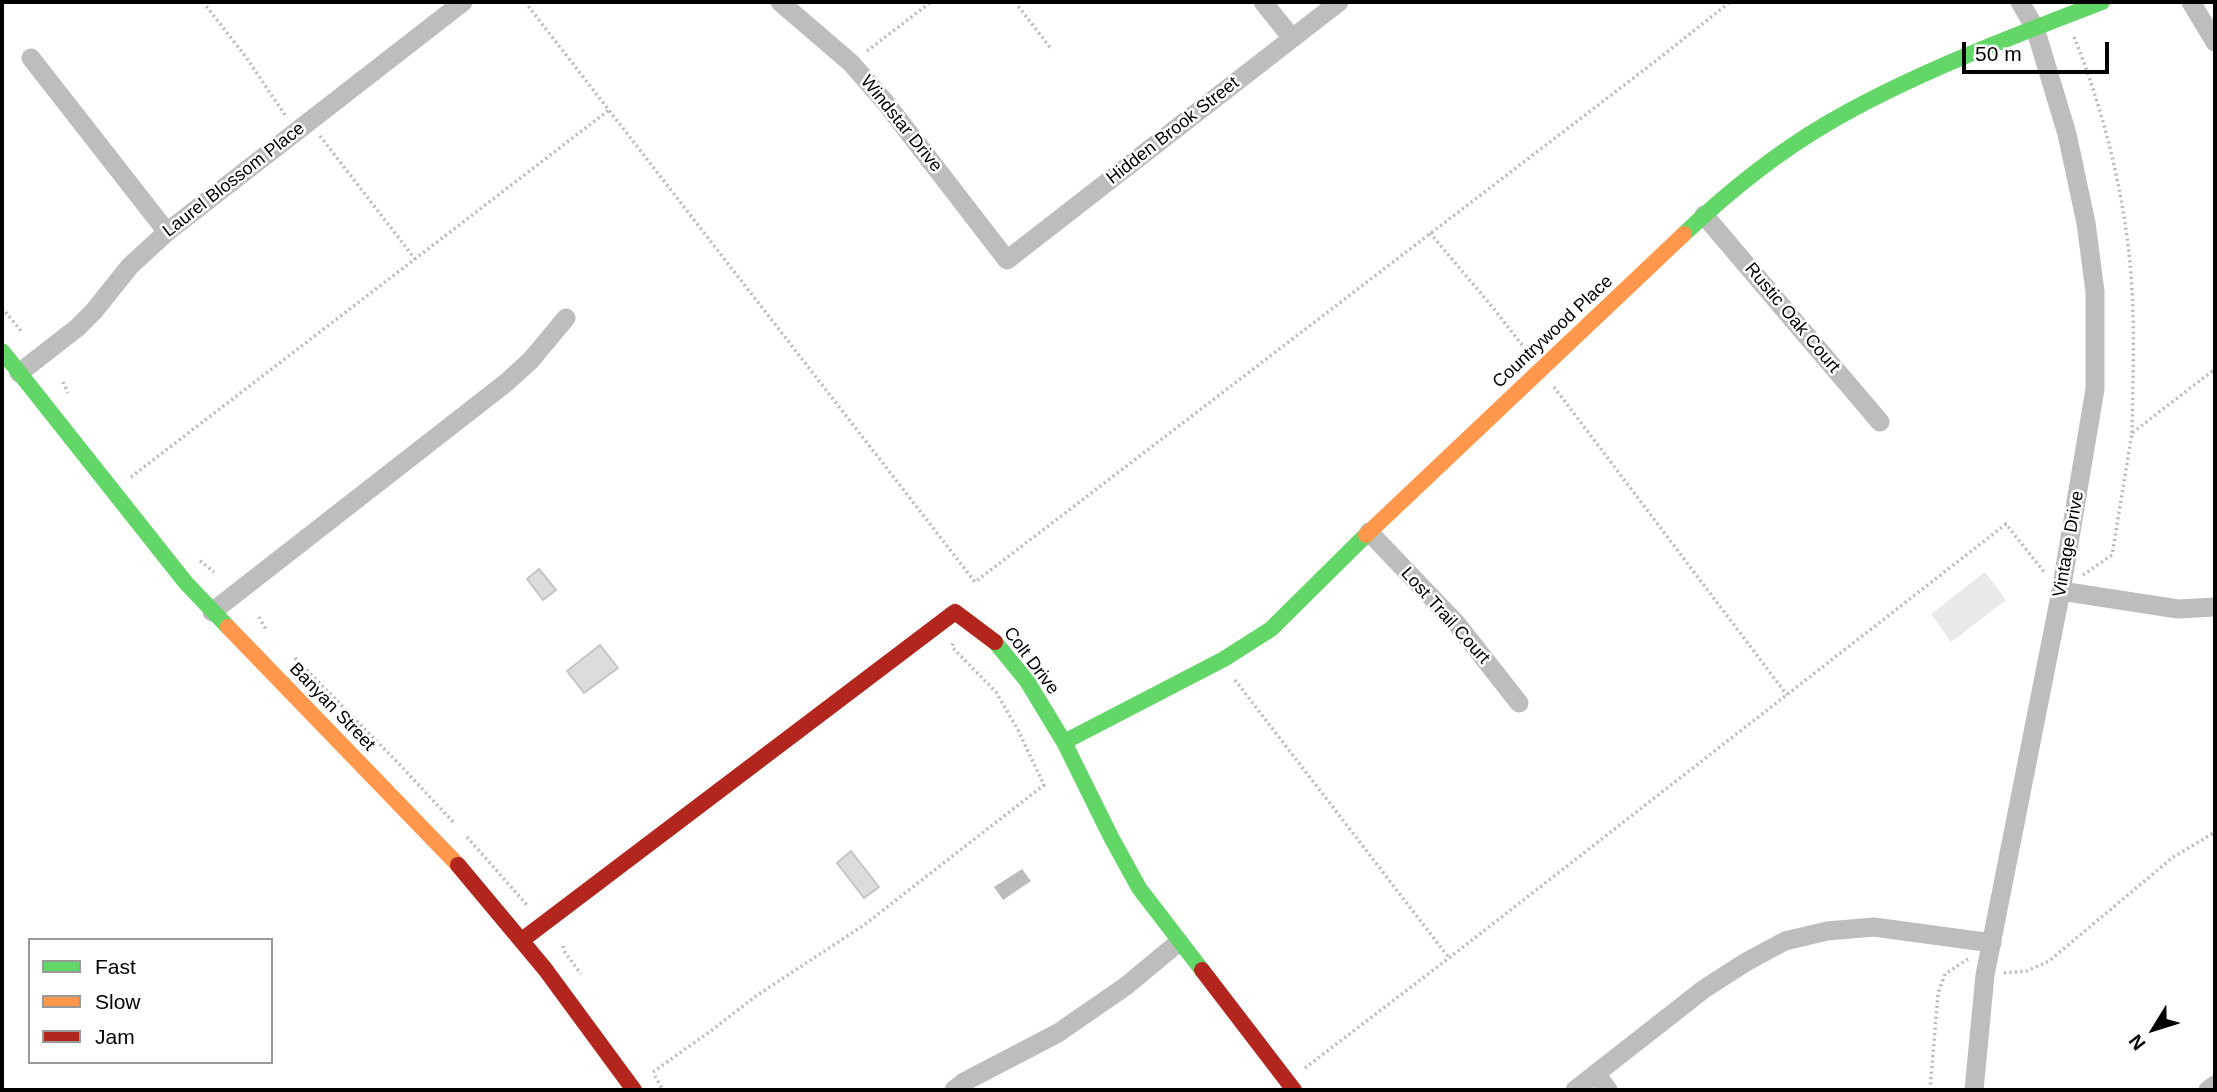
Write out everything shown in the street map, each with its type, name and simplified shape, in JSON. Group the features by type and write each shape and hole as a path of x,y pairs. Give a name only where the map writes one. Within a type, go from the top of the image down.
{"street":[{"name":"Windstar Drive","path":"780,2 851,63 1007,260"},
{"path":"1264,2 1292,38"},
{"name":"Hidden Brook Street","path":"1007,260 1339,2"},
{"name":"Vintage Drive","path":"1974,1090 1985,975 2061,591 2095,389 2095,292 2086,223 2067,134 2035,27 2020,2"},
{"name":"Countrywood Place","path":"1064,742 1224,659 1271,629 1369,532 1704,215 1758,169 1828,123 1925,74 2102,2"},
{"path":"2191,2 2215,42"},
{"name":"Laurel Blossom Place","path":"19,373 77,328 130,266 167,232 454,4"},
{"path":"31,58 167,232"},
{"name":"Rustic Oak Court","path":"1704,215 1880,422"},
{"path":"212,612 507,382 566,318"},
{"name":"Banyan Street","path":"2,351 163,556 212,612 447,853 522,940 634,1090"},
{"name":"Lost Trail Court","path":"1369,532 1457,624 1519,703"},
{"path":"2061,591 2178,609 2215,607"},
{"path":"522,940 955,612"},
{"name":"Colt Drive","path":"955,612 992,638 1027,681 1064,742 1139,888 1291,1086"},
{"path":"1575,1090 1704,989 1745,962 1785,941 1827,931 1874,927 1992,943"},
{"path":"954,1090 964,1082 1058,1033 1126,986 1179,942"},
{"path":"1596,1074 1608,1090"},
{"path":"2207,1090 2215,1085"}],"path":[{"path":"203,2 302,126 415,259"},
{"path":"525,2 975,582 1730,2"},
{"path":"851,63 931,2"},
{"path":"1015,2 1052,50"},
{"path":"1291,1086 1449,958 2006,524 2061,591 2112,555 2132,433 2133,330 2128,245 2115,174 2097,101 2065,16"},
{"path":"131,477 609,110"},
{"path":"1430,233 1494,309 1787,695"},
{"path":"2,308 22,331"},
{"path":"2132,433 2215,369"},
{"path":"653,1072 756,996 864,925 1044,785 1018,730 996,692 952,647 955,612"},
{"path":"259,617 267,631"},
{"path":"286,650 457,826"},
{"path":"1224,659 1236,683 1449,958"},
{"path":"1985,975 2026,971 2049,961 2172,858 2215,831"},
{"path":"465,835 527,905"},
{"path":"1930,1090 1938,995 1945,974 1992,943"}],"shaded area":[{"path":"1985,572 2006,600 1951,642 1931,614"},
{"path":"1022,869 1031,881 1003,900 994,887"}],"building":[{"path":"539,569 556,590 543,600 527,579"},
{"path":"600,645 618,668 584,693 567,671"},
{"path":"851,851 879,887 864,898 837,863"}],"traffic: fast":[{"path":"1684,234 1753,174 1789,148 1860,105 1928,72 2102,2"},
{"path":"2,351 186,583 228,627"},
{"path":"1064,742 1224,659 1271,629 1366,535"},
{"path":"995,642 1027,681 1064,742 1139,888 1202,970"}],"traffic: slow":[{"path":"1366,535 1684,234"},
{"path":"228,627 458,865"}],"traffic: jam":[{"path":"522,940 955,612 995,642"},
{"path":"458,865 545,969 634,1090"},
{"path":"1202,970 1294,1090"}]}
